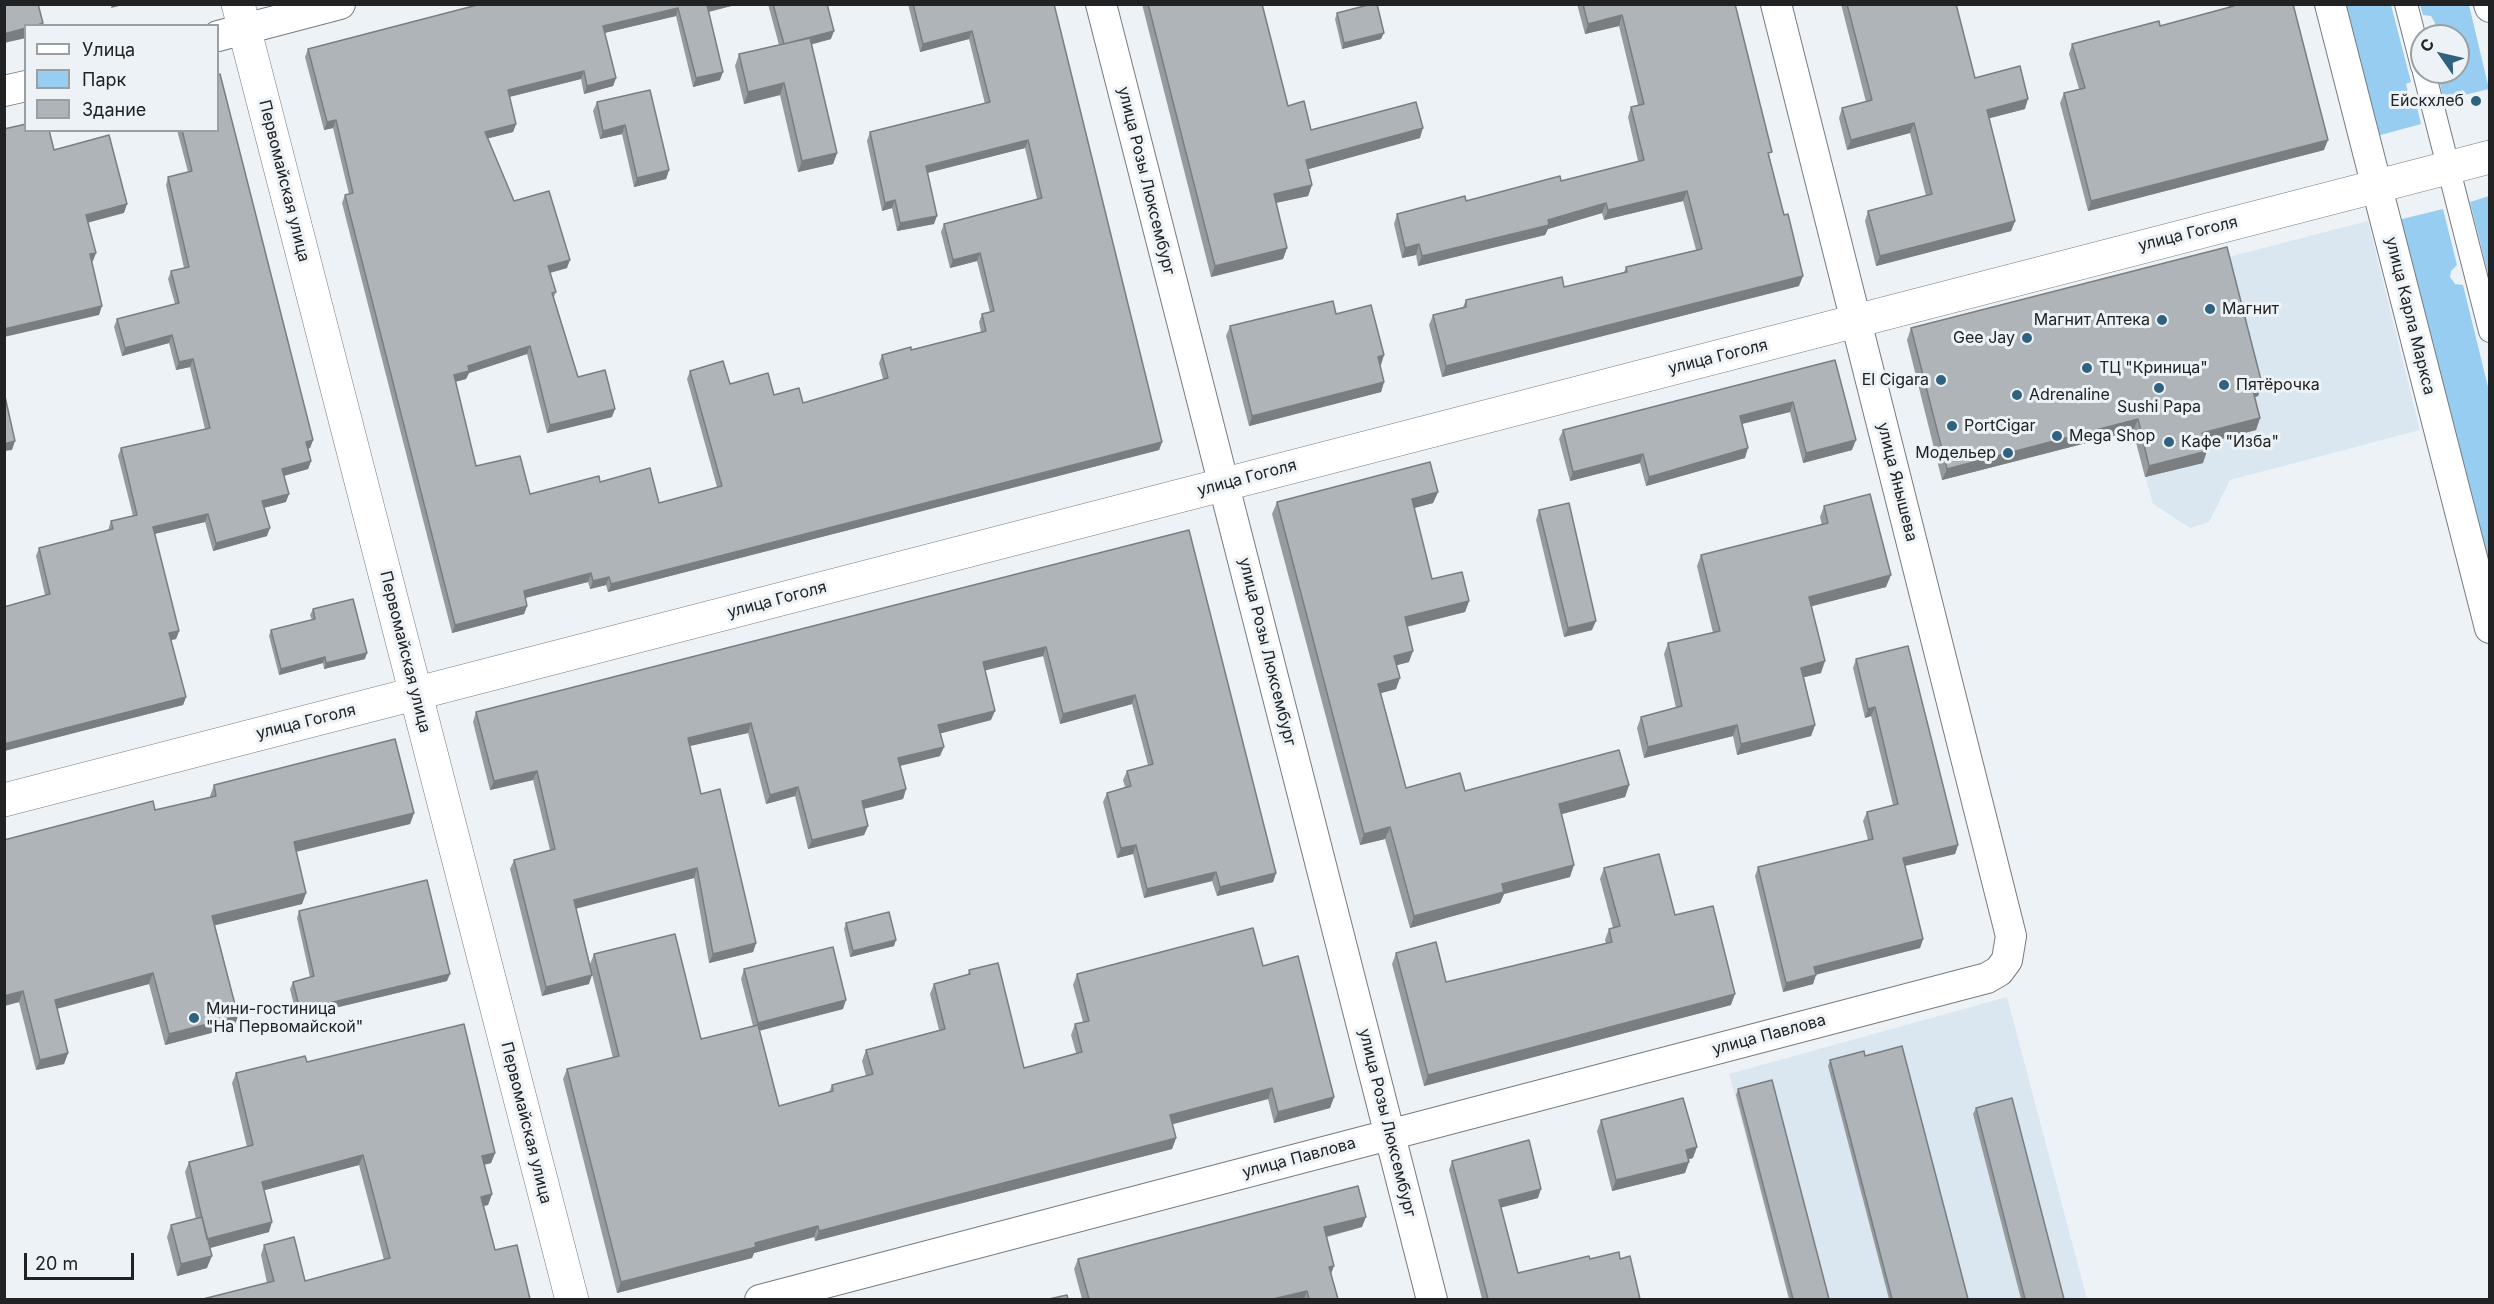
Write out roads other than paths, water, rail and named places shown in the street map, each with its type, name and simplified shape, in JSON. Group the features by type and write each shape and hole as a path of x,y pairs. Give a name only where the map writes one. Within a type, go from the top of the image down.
{"street":[{"path":"233,23 340,4"},
{"name":"улица Розы Люксембург","path":"1101,4 1432,1299"},
{"name":"улица Янышева","path":"1776,4 2011,936 2007,960"},
{"name":"улица Карла Маркса","path":"2330,4 2490,628"},
{"path":"2406,4 2411,24"},
{"name":"Первомайская улица","path":"233,23 416,693 572,1299"},
{"path":"2427,84 2490,331"},
{"path":"4,91 24,86"},
{"name":"улица Гоголя","path":"4,800 1856,319 2490,157"},
{"name":"улица Павлова","path":"760,1299 1987,978 1999,970 2007,960"}],"place":[{"name":"Ейскхлеб","path":"2476,101"},
{"name":"Магнит","path":"2210,309"},
{"name":"Магнит Аптека","path":"2162,320"},
{"name":"Gee Jay","path":"2027,338"},
{"name":"ТЦ \"Криница\"","path":"2087,368"},
{"name":"El Cigara","path":"1941,380"},
{"name":"Пятёрочка","path":"2224,385"},
{"name":"Sushi Papa","path":"2159,388"},
{"name":"Аdrenaline","path":"2017,395"},
{"name":"PortCigar","path":"1952,426"},
{"name":"Mega Shop","path":"2057,436"},
{"name":"Кафе \"Изба\"","path":"2169,442"},
{"name":"Модельер","path":"2008,453"},
{"name":"Мини-гостиница \"На Первомайской\"","path":"194,1018"}]}
